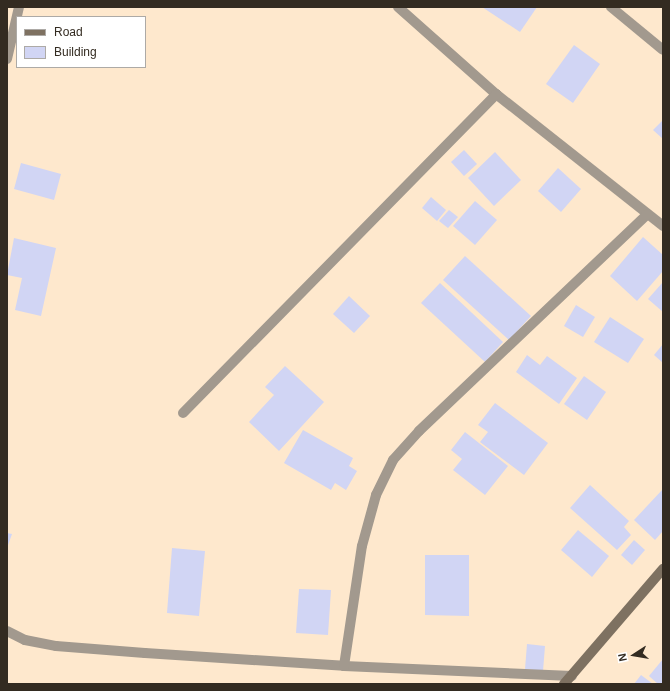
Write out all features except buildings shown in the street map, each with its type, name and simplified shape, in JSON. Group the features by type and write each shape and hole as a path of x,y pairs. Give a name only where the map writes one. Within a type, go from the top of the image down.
{"main road":[{"path":"564,684 663,569"}],"street":[{"path":"398,7 496,94 663,226"},
{"path":"611,7 663,50"},
{"path":"7,59 16,20"},
{"path":"183,413 496,94"},
{"path":"344,666 362,546 376,495 393,460 424,425 648,214"},
{"path":"7,631 25,640 56,646 344,666 572,676"}]}
